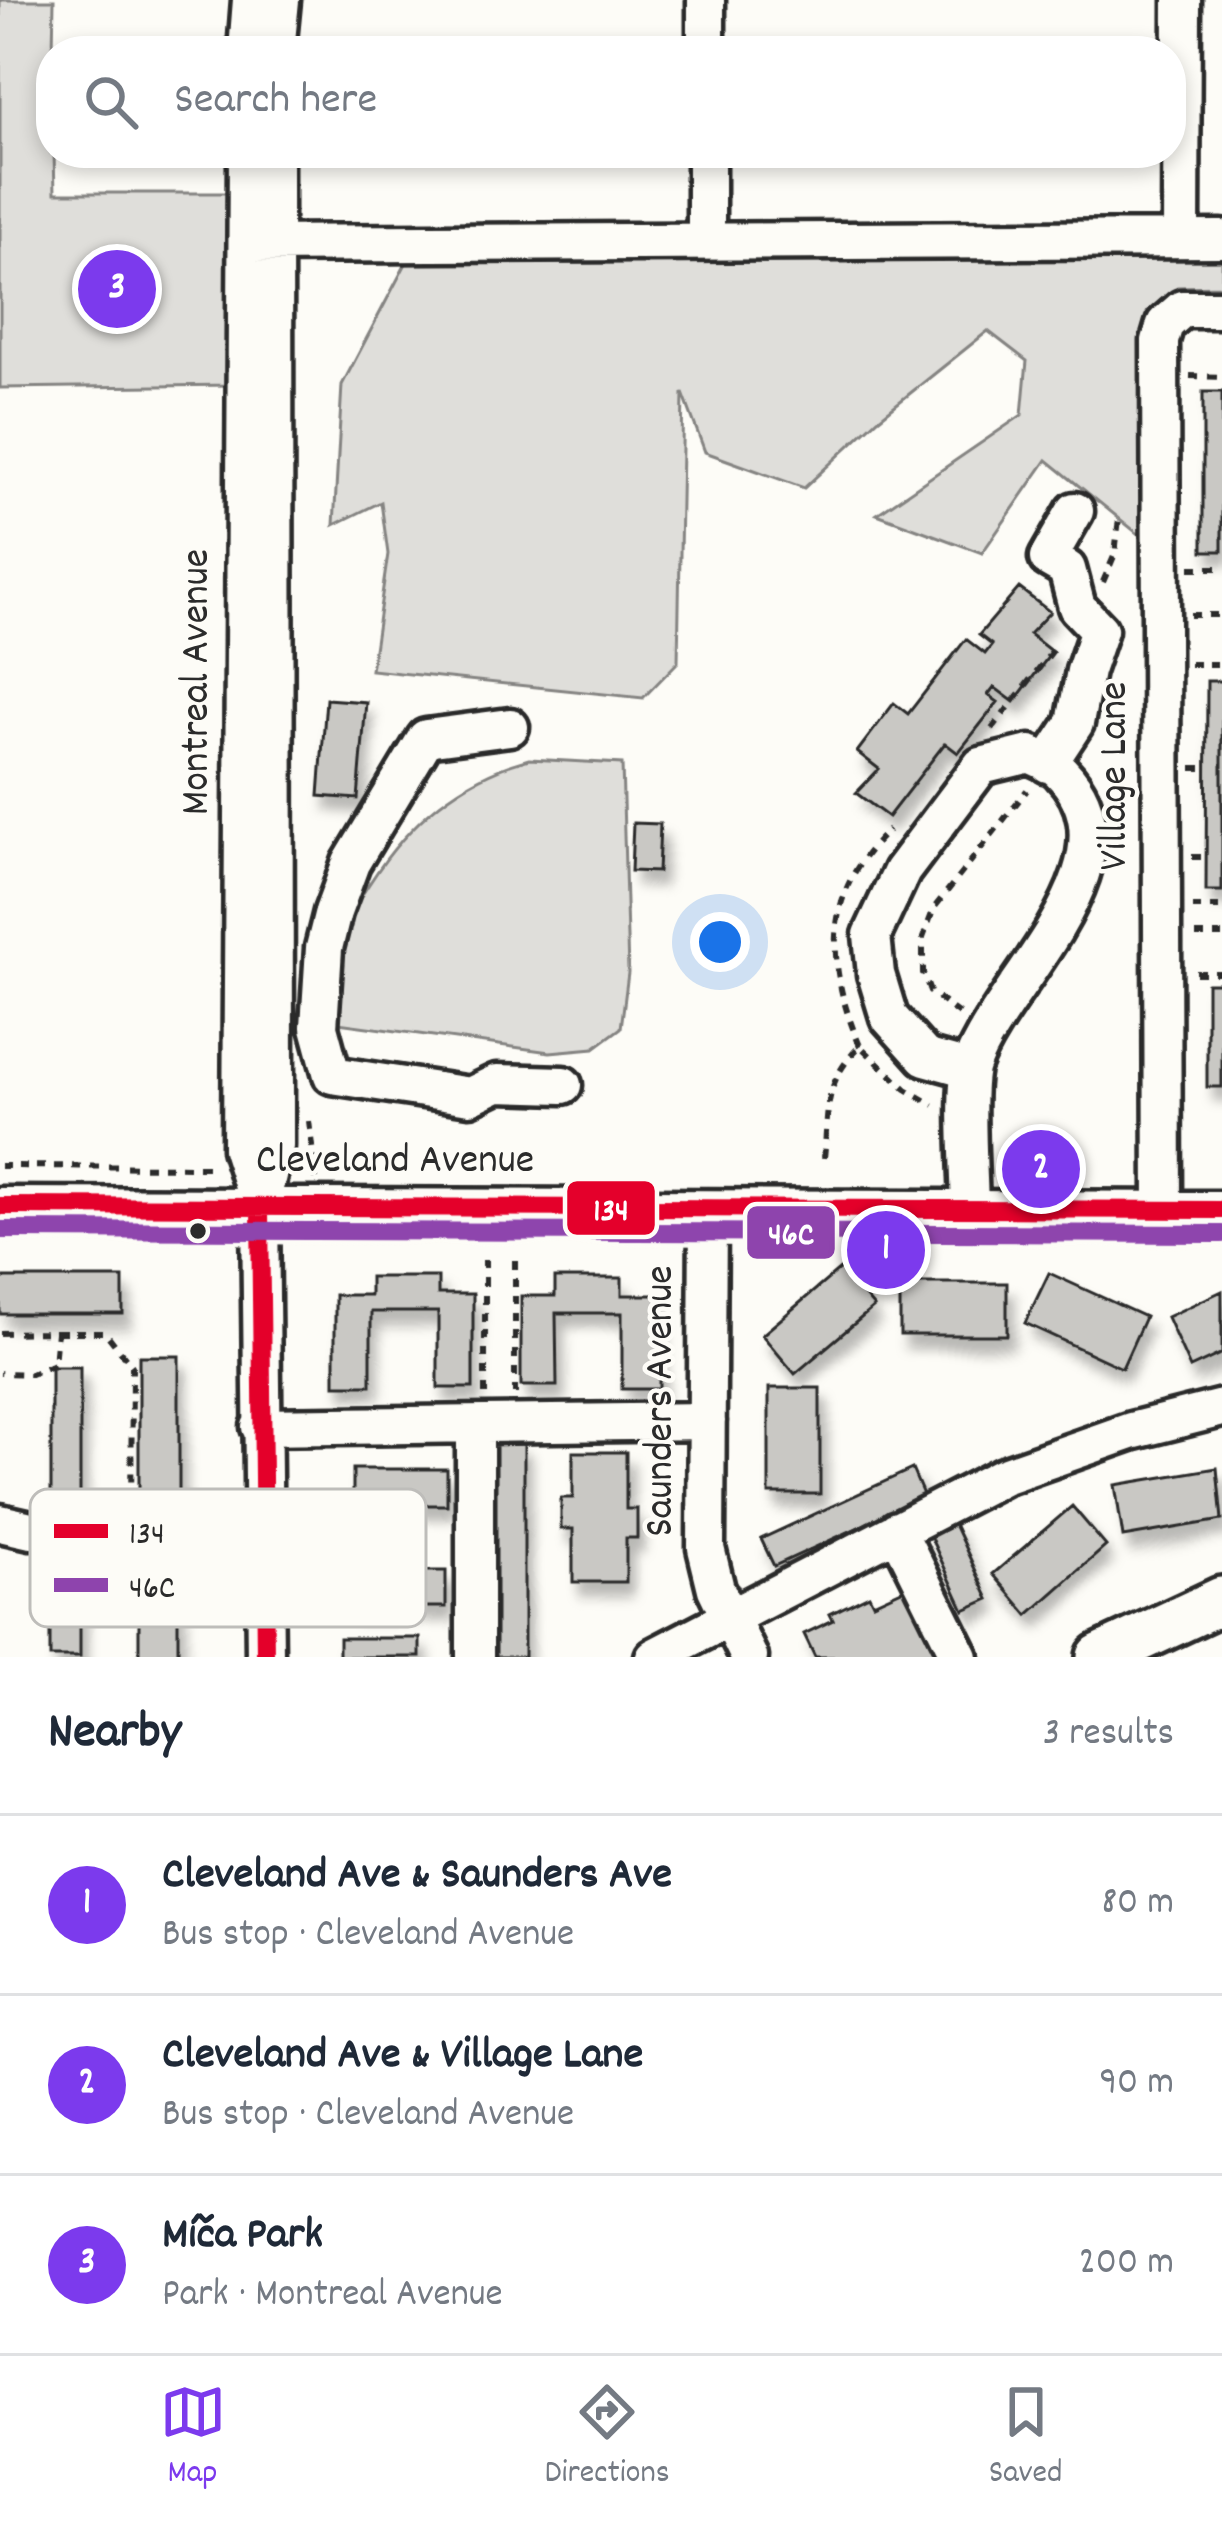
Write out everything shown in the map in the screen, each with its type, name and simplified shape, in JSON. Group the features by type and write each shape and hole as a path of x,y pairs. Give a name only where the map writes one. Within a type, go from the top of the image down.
{"main road":[{"path":"1100,1657 1222,1600"}],"street":[{"path":"248,36 251,0"},
{"path":"277,36 281,0"},
{"path":"706,0 706,36"},
{"path":"1182,0 1182,36"},
{"name":"Montreal Avenue","path":"249,168 260,244 258,922 275,1146 260,1208 262,1489"},
{"name":"Montreal Avenue","path":"260,244 272,168"},
{"path":"706,168 706,239"},
{"path":"1181,168 1181,238"},
{"path":"260,244 1222,238"},
{"name":"Village Lane","path":"1163,1210 1160,341 1165,324 1183,309 1222,309"},
{"path":"1048,764 1075,723 1099,630 1077,607 1067,569 1048,557 1075,511"},
{"path":"510,727 426,738 351,863 324,948 319,1027 332,1075 470,1096 497,1082 563,1085"},
{"path":"969,1069 925,1057 890,1017 876,974 872,935 902,871 981,766 1030,754 1061,772 1087,814 1085,864 1056,931 989,1029 969,1069 970,1212"},
{"path":"258,922 330,923"},
{"name":"Cleveland Avenue","path":"0,1206 1222,1210"},
{"name":"Saunders Avenue","path":"708,1209 706,1549 709,1569 749,1657"},
{"path":"654,1657 1003,1476 1131,1431 1222,1408"},
{"path":"260,1427 707,1421"},
{"path":"476,1657 491,1426"},
{"path":"897,1530 960,1657"},
{"name":"Montreal Avenue","path":"265,1627 266,1657"}],"path":[{"path":"1183,376 1222,376"},
{"path":"1101,585 1115,554 1119,518"},
{"path":"1177,568 1222,568"},
{"path":"1177,615 1222,615"},
{"path":"982,741 1060,639"},
{"path":"1176,664 1222,664"},
{"path":"989,1029 947,1009 930,992 923,973 923,938 934,908 1048,764"},
{"path":"1182,907 1222,907"},
{"path":"1182,935 1222,935"},
{"path":"1182,973 1222,973"},
{"path":"824,1158 831,1085 839,1066 860,1046 906,1089 941,1109 969,1113"},
{"path":"0,1166 215,1167"},
{"path":"485,1260 491,1426"},
{"path":"491,1426 515,1260"},
{"path":"0,1373 31,1374 54,1364 57,1332"},
{"path":"0,1333 105,1332 132,1366 131,1489"}],"shaded area":[{"path":"0,0 54,0 53,36 36,36 36,168 54,168 55,193 234,193 233,385 0,388"},
{"path":"1222,225 1222,286 1178,287 1179,567 1047,460 982,553 877,514 1022,415 1027,361 988,331 878,419 804,488 705,452 683,393 678,662 643,698 371,670 388,554 381,502 334,525 342,385 422,233"},
{"path":"529,759 622,764 628,973 621,1028 594,1048 550,1052 338,1023 344,933 355,906 386,860 419,821 459,790"}],"building":[{"path":"1203,392 1222,392 1222,551 1203,551"},
{"path":"1019,588 1050,612 1029,634 1052,652 1014,702 994,687 988,695 998,702 958,753 945,743 888,817 856,793 879,769 857,752 894,703 908,714 966,639 985,654 992,645 979,635"},
{"path":"1207,681 1222,681 1222,891 1206,891"},
{"path":"326,699 366,702 358,799 319,796"},
{"path":"633,823 660,824 658,872 631,871"},
{"path":"1207,983 1222,983 1222,1087 1207,1087"},
{"path":"841,1268 874,1307 795,1374 762,1335"},
{"path":"1049,1273 1145,1317 1122,1368 1025,1323"},
{"path":"370,1277 438,1277 438,1294 473,1294 473,1388 438,1388 438,1312 371,1312 371,1385 335,1385 335,1295 370,1295"},
{"path":"0,1278 123,1278 123,1314 0,1314"},
{"path":"555,1278 622,1278 622,1295 659,1295 659,1389 622,1389 622,1313 556,1313 557,1386 521,1386 521,1296 555,1296"},
{"path":"900,1283 1007,1283 1007,1335 900,1335"},
{"path":"1222,1291 1222,1353 1190,1368 1167,1317"},
{"path":"139,1356 179,1356 179,1489 139,1489"},
{"path":"51,1367 80,1367 80,1489 51,1489"},
{"path":"769,1388 820,1388 820,1494 769,1494"},
{"path":"492,1443 524,1443 524,1657 492,1657"},
{"path":"573,1452 626,1452 626,1509 637,1509 637,1538 626,1538 626,1582 573,1582 573,1529 561,1529 561,1498 573,1498"},
{"path":"1217,1468 1222,1520 1123,1537 1115,1485"},
{"path":"353,1469 447,1469 447,1505 426,1505 426,1489 353,1489"},
{"path":"912,1469 924,1497 774,1566 761,1539"},
{"path":"1072,1506 1106,1546 1028,1615 993,1574"},
{"path":"953,1522 989,1599 964,1610 929,1534"},
{"path":"426,1571 446,1571 446,1607 426,1607"},
{"path":"906,1588 938,1657 815,1657 804,1634 833,1620 830,1614 869,1595 873,1603"},
{"path":"50,1627 80,1627 80,1657 50,1657"},
{"path":"139,1627 178,1627 178,1657 139,1657"},
{"path":"339,1638 420,1638 420,1657 339,1657"}],"transit line":[{"name":"134","path":"0,1206 1222,1210"},
{"name":"134","path":"260,1208 263,1489"},
{"name":"46C","path":"0,1230 1222,1234"},
{"name":"134","path":"265,1627 265,1657"}],"place":[{"name":"Míča Park","path":"117,289"},
{"name":"Cleveland Ave & Village Lane","path":"1041,1169"},
{"name":"Cleveland Ave & Saunders Ave","path":"886,1250"}]}
